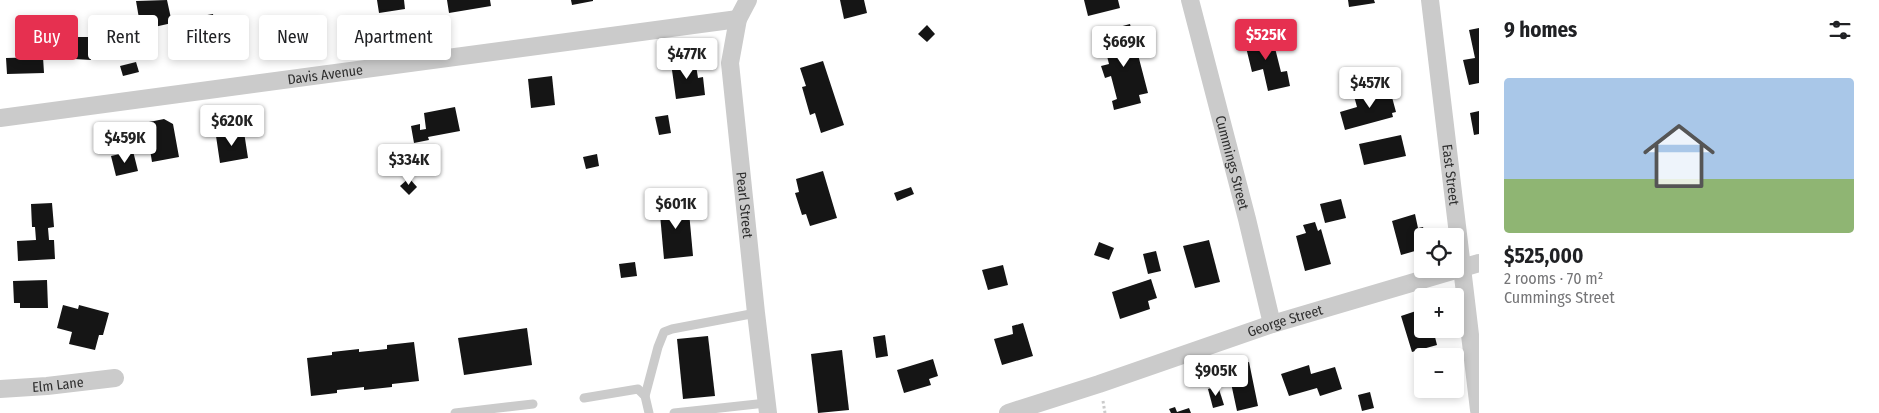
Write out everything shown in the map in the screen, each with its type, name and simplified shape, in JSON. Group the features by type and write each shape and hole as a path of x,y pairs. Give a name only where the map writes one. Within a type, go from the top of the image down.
{"street":[{"name":"Pearl Street","path":"748,0 738,19 730,63 756,313 768,408"},
{"name":"Cummings Street","path":"1190,0 1247,219 1272,324"},
{"name":"East Street","path":"1430,0 1456,228"},
{"name":"Davis Avenue","path":"0,118 738,19"},
{"name":"George Street","path":"1464,268 1479,263"},
{"name":"George Street","path":"1008,413 1099,384 1272,324 1430,278"},
{"name":"East Street","path":"1463,278 1475,346 1479,410"},
{"name":"Elm Lane","path":"0,389 53,386 116,378"}],"lane":[{"path":"645,396 664,332 756,313"},
{"path":"584,398 638,389 645,396 650,413"},
{"path":"455,413 533,404"},
{"path":"674,413 768,408"}],"building":[{"path":"167,0 170,15 168,15 168,24 158,26 158,15 138,15 136,1"},
{"path":"377,0 404,0 405,9 379,13"},
{"path":"447,0 490,0 491,6 449,13"},
{"path":"571,0 593,0 593,1 572,5"},
{"path":"840,0 864,0 867,13 844,19"},
{"path":"1084,0 1118,0 1120,8 1088,16"},
{"path":"1348,0 1374,0 1375,3 1349,7"},
{"path":"1130,24 1148,93 1139,95 1141,103 1114,110 1112,101 1117,99 1111,76 1105,78 1101,66 1109,64 1107,56 1111,55 1104,31"},
{"path":"927,25 935,34 927,42 918,34"},
{"path":"1479,28 1479,83 1469,85 1463,60 1475,58 1469,30"},
{"path":"1271,32 1281,72 1287,71 1290,86 1268,91 1263,69 1252,72 1244,39"},
{"path":"78,37 88,37 88,60 78,59"},
{"path":"6,58 15,58 15,60 43,60 44,73 7,74"},
{"path":"695,59 698,78 703,77 705,95 676,99 671,63"},
{"path":"823,61 844,125 821,133 815,113 810,115 802,87 806,86 800,68"},
{"path":"136,62 139,72 123,76 120,66"},
{"path":"552,76 555,105 531,108 528,79"},
{"path":"1389,86 1396,112 1392,113 1393,117 1345,130 1340,112 1357,107 1354,96"},
{"path":"455,107 460,131 428,137 429,140 414,143 411,126 420,124 420,130 426,129 424,113"},
{"path":"1479,111 1479,134 1474,135 1470,113"},
{"path":"668,115 671,133 659,135 655,117"},
{"path":"164,119 173,124 179,157 152,162 147,131 150,130 149,122"},
{"path":"232,130 233,134 244,132 248,158 220,163 216,136 227,135 226,131"},
{"path":"1401,135 1406,156 1364,165 1359,144"},
{"path":"133,151 138,171 116,176 111,156"},
{"path":"597,154 599,166 586,169 583,157"},
{"path":"823,171 837,218 810,226 806,214 802,215 795,193 799,192 796,179"},
{"path":"409,178 417,187 409,195 400,186"},
{"path":"911,187 914,194 897,201 894,193"},
{"path":"1341,199 1346,218 1325,223 1320,204"},
{"path":"688,201 693,256 664,259 659,203"},
{"path":"52,203 54,227 48,228 49,240 54,240 55,259 18,261 17,241 36,240 35,227 32,227 31,204"},
{"path":"1415,214 1418,228 1414,228 1414,251 1401,255 1392,221"},
{"path":"1315,222 1318,231 1321,229 1331,264 1305,271 1296,236 1306,233 1303,225"},
{"path":"1209,240 1220,282 1195,288 1183,246"},
{"path":"1099,242 1114,248 1109,260 1094,255"},
{"path":"1156,251 1161,271 1148,274 1143,254"},
{"path":"635,262 637,276 621,278 619,264"},
{"path":"1003,265 1008,285 988,290 982,270"},
{"path":"1151,279 1157,298 1148,301 1150,309 1120,319 1112,292"},
{"path":"47,280 48,308 20,308 20,303 14,303 13,281"},
{"path":"63,305 78,309 79,305 109,313 103,335 99,335 95,350 69,344 72,332 57,328"},
{"path":"1414,312 1414,338 1435,338 1437,345 1426,348 1414,348 1414,351 1412,352 1401,316"},
{"path":"1023,323 1033,356 1002,365 994,339 1013,334 1012,326"},
{"path":"527,328 532,365 464,375 458,338"},
{"path":"885,335 888,356 876,358 873,337"},
{"path":"708,336 715,396 683,399 677,339"},
{"path":"414,342 419,381 392,384 392,387 364,390 364,387 337,390 337,393 311,396 307,358 332,355 332,352 359,349 359,352 387,349 387,345"},
{"path":"842,350 849,410 818,413 811,354"},
{"path":"933,359 938,376 929,379 931,385 904,393 897,370"},
{"path":"1249,362 1258,406 1237,411 1231,383 1244,380 1240,364"},
{"path":"1309,365 1311,374 1335,367 1342,389 1320,396 1317,388 1289,396 1281,374"},
{"path":"1218,386 1224,405 1213,408 1208,389"},
{"path":"1370,392 1374,408 1362,411 1358,395"},
{"path":"1175,407 1177,412 1189,408 1191,413 1171,413 1169,409"}]}
